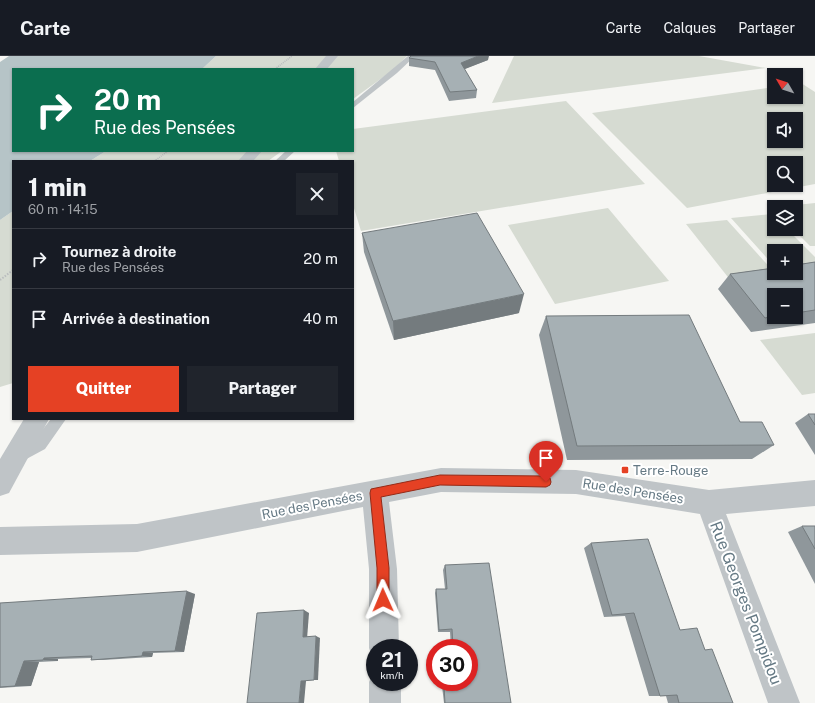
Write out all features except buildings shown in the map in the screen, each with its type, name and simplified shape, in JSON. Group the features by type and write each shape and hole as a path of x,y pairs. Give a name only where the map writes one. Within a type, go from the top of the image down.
{"street":[{"path":"322,68 332,56"},
{"path":"246,160 254,152"},
{"path":"0,484 36,420"},
{"name":"Rue des Pensées","path":"0,541 138,538 440,480 576,482 709,503 815,493"},
{"path":"375,493 383,568 384,639"},
{"name":"Rue Georges Pompidou","path":"709,503 784,703"},
{"path":"385,691 385,703"}],"lane":[{"path":"354,105 395,72 412,56"},
{"path":"280,160 290,152"},
{"path":"14,459 40,444 58,420"}],"path":[{"path":"276,68 292,56"},
{"path":"156,160 167,152"},
{"path":"0,280 12,271"}],"shaded area":[{"path":"9,56 216,56 203,68 12,68 12,152 104,152 92,160 12,160 12,212 0,220 0,62"},
{"path":"216,56 407,56 393,70 354,98 354,68 203,68"},
{"path":"514,56 699,56 766,68 492,103"},
{"path":"803,84 815,92 815,184 803,186 803,156 767,156 767,192 772,192 687,208 592,113 767,88 767,104 803,104"},
{"path":"566,101 645,184 361,231 354,208 354,160 339,160 336,152 354,152 354,129"},
{"path":"104,152 281,152 269,160 92,160"},
{"path":"815,203 815,246 810,246 800,236 803,236 803,204"},
{"path":"608,208 669,281 555,304 508,225"},
{"path":"12,212 12,383 0,387 0,220"},
{"path":"767,214 767,236 794,236 802,244 767,244 767,258 731,218"},
{"path":"727,220 767,264 767,274 731,281 686,224"},
{"path":"803,245 815,257 815,270 803,271"},
{"path":"815,333 815,393 802,395 760,340"}],"place":[{"name":"Terre-Rouge","path":"625,470"}],"route":[{"path":"383,600 383,568 375,493 440,480 546,482"}]}
